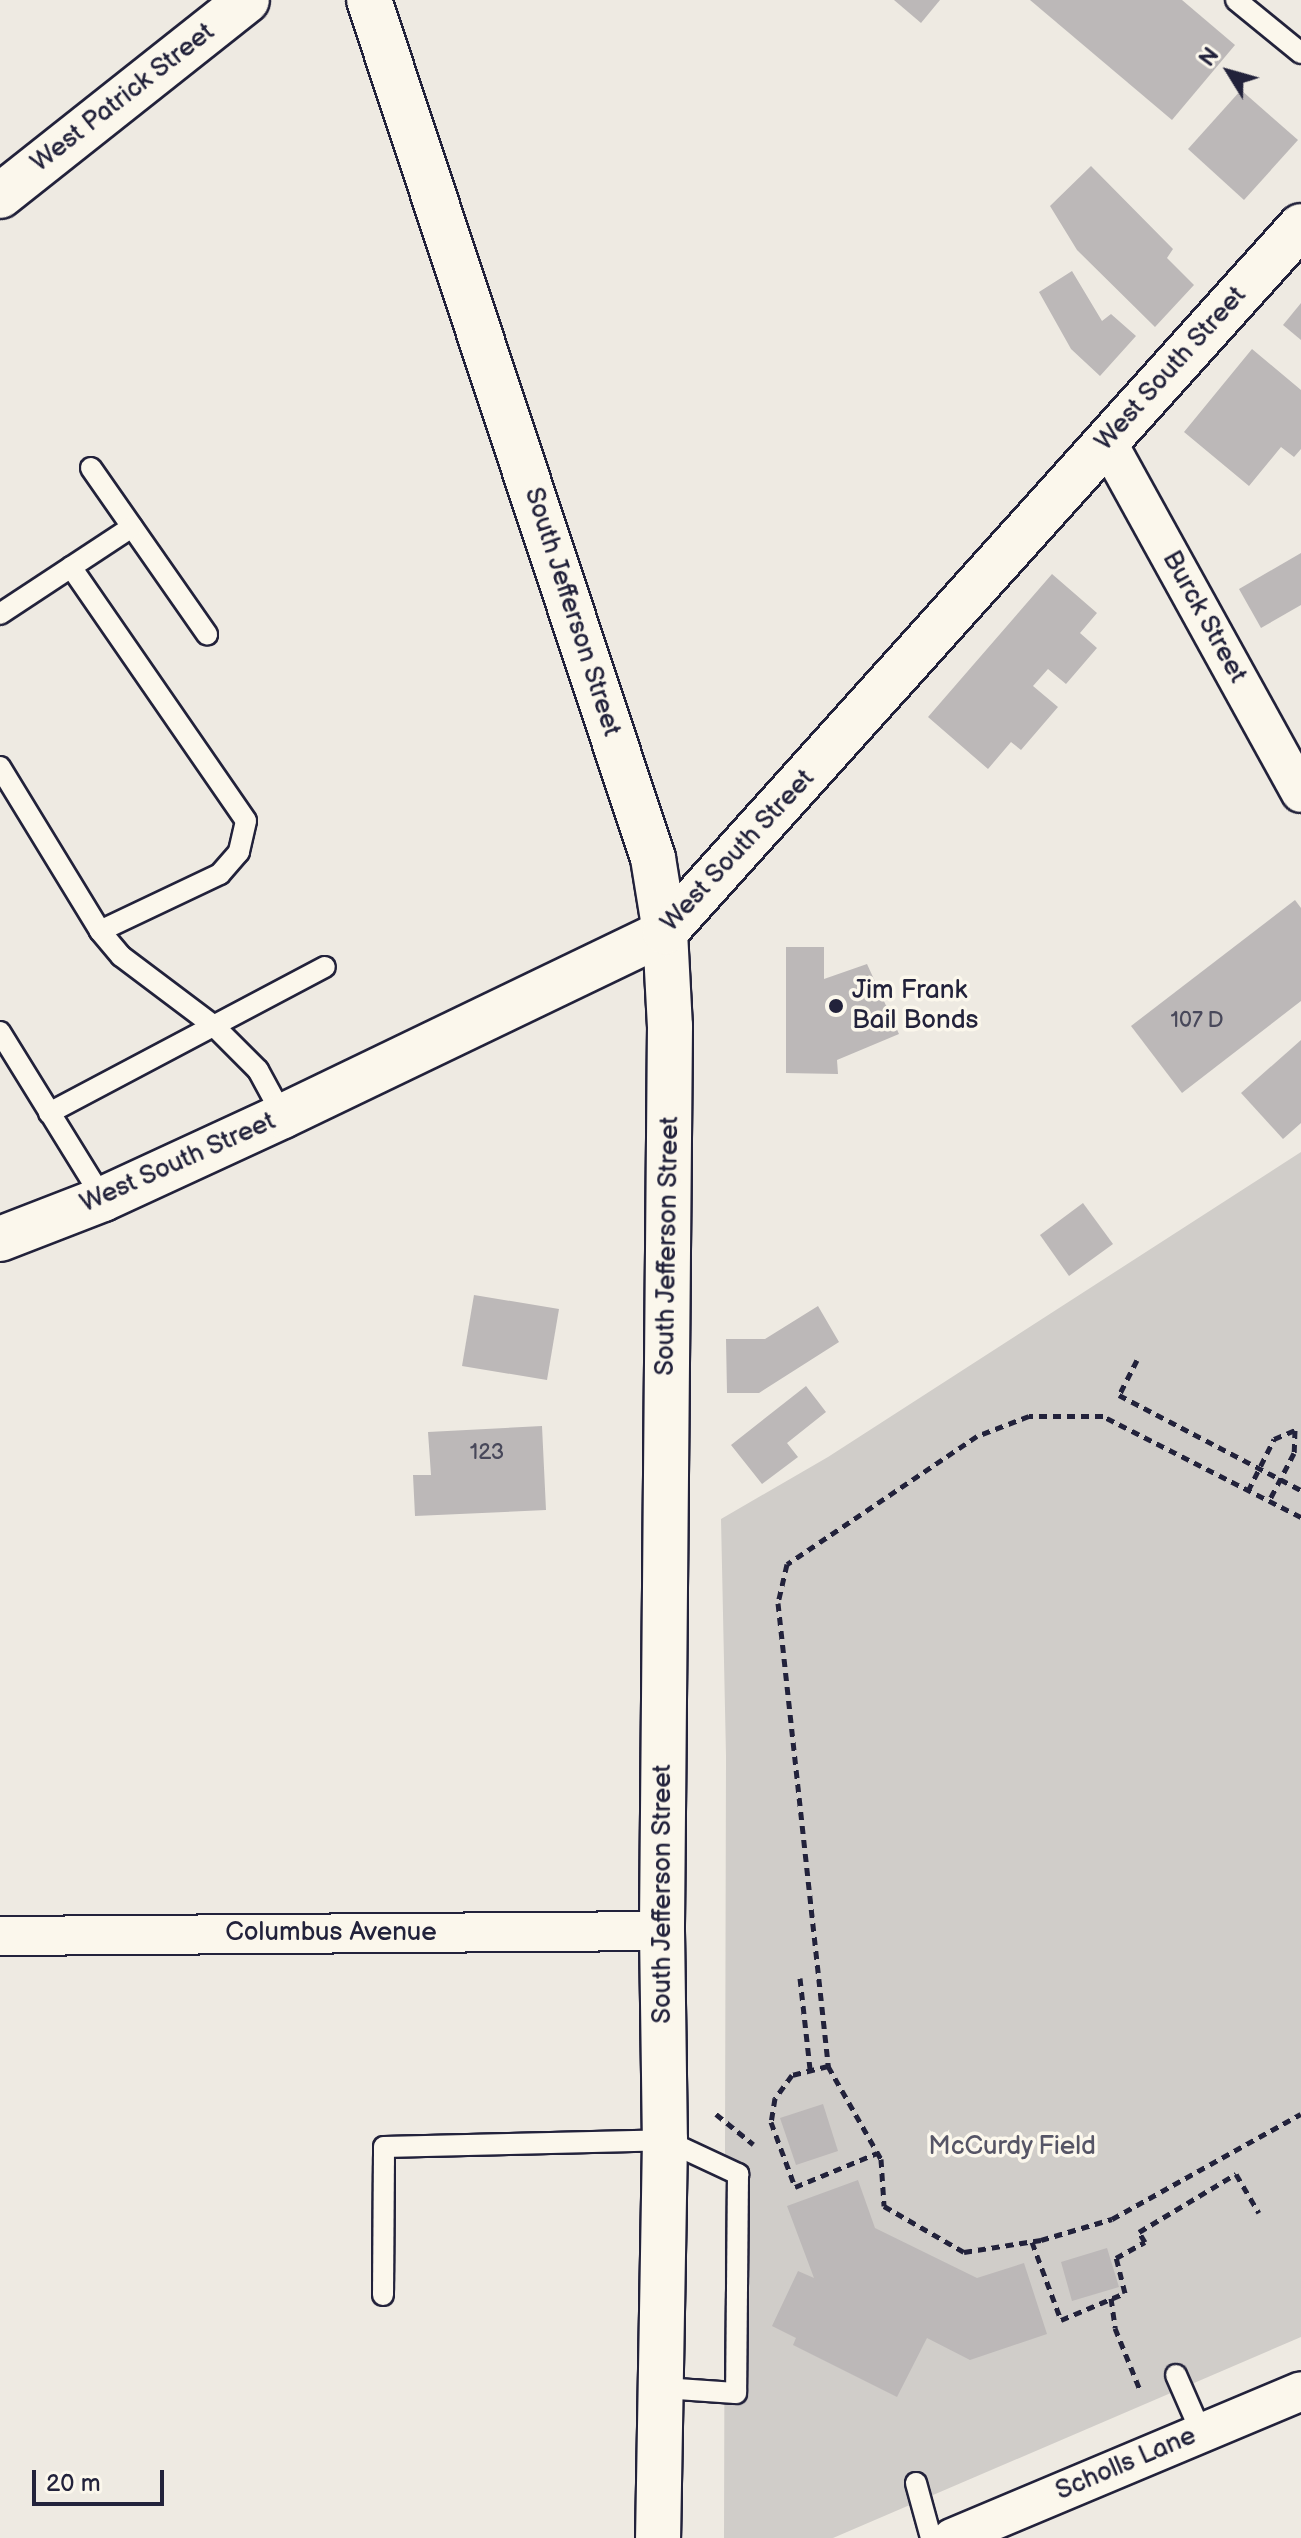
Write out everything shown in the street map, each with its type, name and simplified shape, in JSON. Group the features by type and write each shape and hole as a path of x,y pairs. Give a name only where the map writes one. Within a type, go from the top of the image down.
{"main road":[{"name":"West Patrick Street","path":"0,196 247,0"},
{"name":"South Jefferson Street","path":"369,0 653,858 665,932 670,1026 662,1931 665,2140 658,2538"},
{"name":"West South Street","path":"0,1239 103,1199 283,1116 665,932 1301,226"}],"street":[{"name":"Burck Street","path":"1106,440 1301,793"},
{"name":"Columbus Avenue","path":"0,1936 662,1931"},
{"name":"Scholls Lane","path":"952,2538 1301,2391"}],"lane":[{"path":"1236,0 1301,53"},
{"path":"91,468 207,634"},
{"path":"0,614 132,527"},
{"path":"71,567 246,821 239,852 220,874 100,931"},
{"path":"0,767 100,931 121,956 214,1026 258,1070 283,1116"},
{"path":"49,1113 325,967"},
{"path":"0,1032 103,1199"},
{"path":"383,2295 384,2147 665,2140 738,2174 736,2393 662,2388"},
{"path":"1176,2375 1201,2432"},
{"path":"916,2483 931,2538"}],"path":[{"path":"1137,1360 1119,1395 1301,1490"},
{"path":"1301,1517 1103,1416 1029,1416 977,1436 787,1564 778,1603 828,2066 877,2153 884,2206 905,2222 964,2252 1032,2242 1112,2219 1301,2114"},
{"path":"1248,1491 1274,1439 1301,1424"},
{"path":"1269,1501 1294,1453 1295,1430"},
{"path":"800,1978 810,2069"},
{"path":"828,2066 792,2075 773,2109 771,2122 795,2187 877,2153"},
{"path":"1032,2242 1061,2320 1125,2293 1116,2258 1145,2242 1139,2232 1236,2174 1259,2213"},
{"path":"1111,2298 1115,2328 1140,2390"}],"green space":[{"name":"McCurdy Field","path":"1301,1152 1301,2337 833,2538 724,2538 726,1756 721,1519 828,1457"}],"building":[{"path":"894,0 940,0 921,23"},
{"path":"1030,0 1182,0 1235,45 1172,120"},
{"path":"1241,90 1298,140 1244,200 1188,149"},
{"path":"1091,166 1173,249 1167,258 1194,285 1155,327 1077,250 1050,206"},
{"path":"1072,271 1102,321 1111,314 1136,336 1100,376 1071,349 1039,292"},
{"path":"1301,303 1301,340 1283,325"},
{"path":"1252,349 1301,390 1301,449 1294,457 1281,447 1249,486 1184,432"},
{"path":"1301,553 1301,605 1261,628 1239,589"},
{"path":"1052,574 1097,613 1080,633 1097,648 1066,684 1048,669 1033,686 1058,707 1021,750 1011,742 988,769 928,717"},
{"path":"1295,900 1301,908 1301,1001 1182,1093 1131,1026"},
{"name":"Jim Frank Bail Bonds","path":"786,947 824,947 824,979 867,964 899,1034 837,1060 838,1074 786,1073"},
{"path":"1301,1040 1301,1123 1283,1139 1241,1093"},
{"path":"1083,1203 1113,1244 1069,1276 1040,1235"},
{"path":"474,1295 559,1309 547,1380 462,1366"},
{"path":"818,1306 839,1342 759,1393 727,1393 726,1339 765,1339"},
{"path":"806,1386 826,1412 787,1443 798,1457 762,1484 731,1445"},
{"path":"542,1426 546,1510 415,1516 413,1475 431,1475 428,1432"},
{"path":"823,2104 838,2151 796,2165 780,2118"},
{"path":"858,2180 875,2228 977,2278 1024,2263 1047,2334 970,2360 927,2338 897,2397 793,2345 796,2338 772,2326 798,2271 814,2278 787,2206"},
{"path":"1107,2248 1119,2287 1072,2301 1061,2262"}],"place":[{"name":"Jim Frank Bail Bonds","path":"836,1006"}]}
